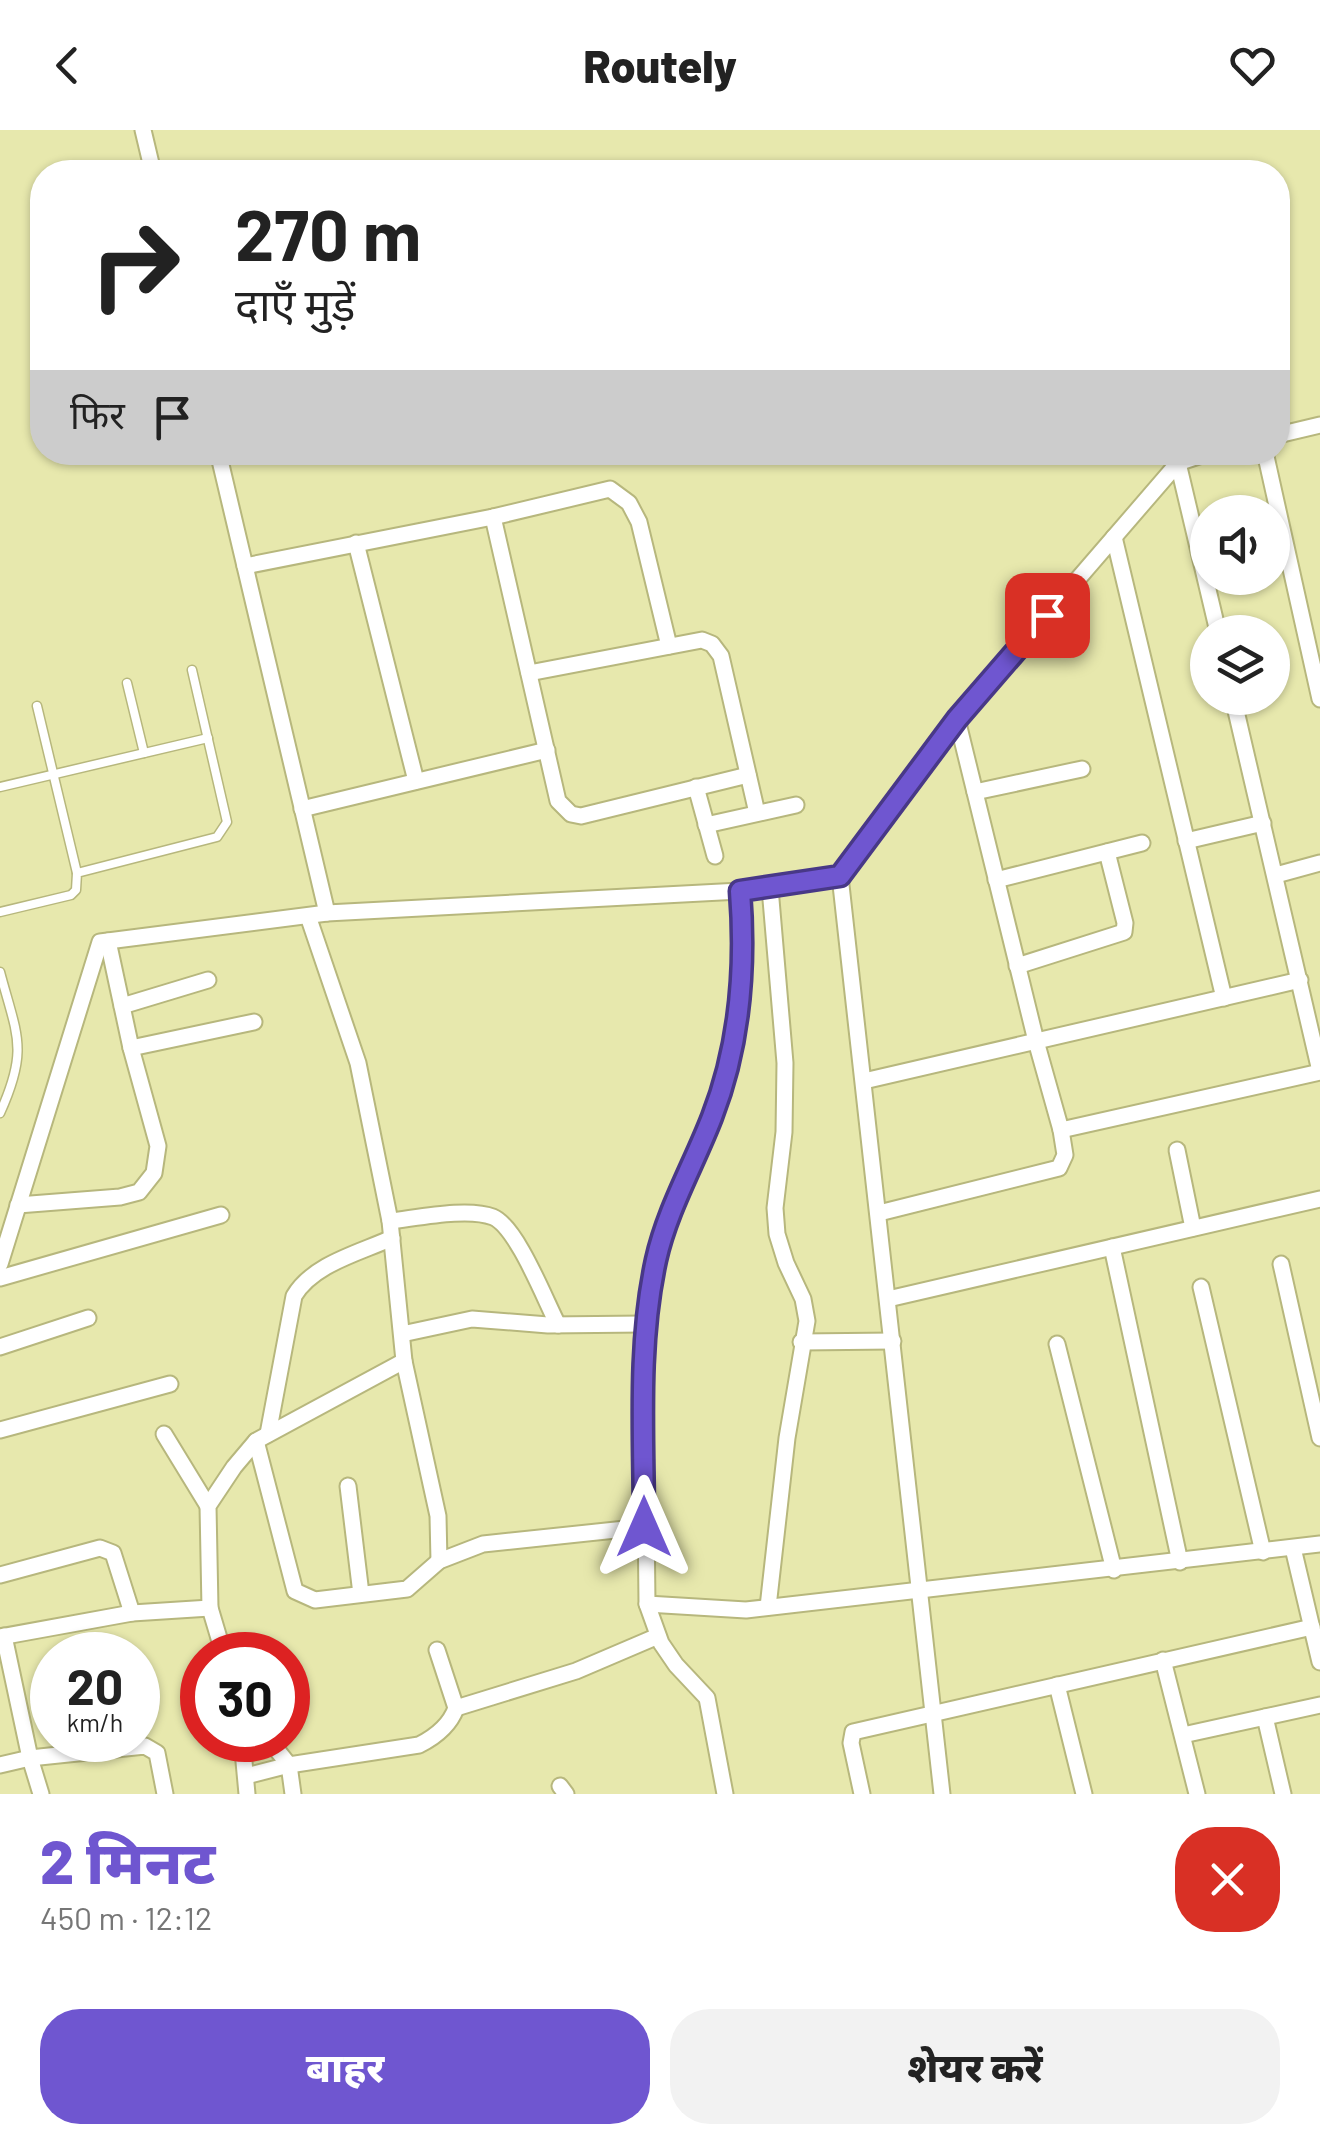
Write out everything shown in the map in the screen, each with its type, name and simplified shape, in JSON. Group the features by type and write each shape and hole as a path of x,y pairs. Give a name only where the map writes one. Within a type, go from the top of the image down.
{"street":[{"path":"142,130 149,160"},
{"path":"1290,433 1320,424"},
{"path":"221,465 326,913"},
{"path":"942,1794 840,876 957,719 1176,465"},
{"path":"1178,465 1214,615"},
{"path":"1269,465 1320,699"},
{"path":"245,566 493,517 610,489 621,495 639,522 670,646"},
{"path":"493,517 558,801 570,814 581,816 748,774"},
{"path":"1114,536 1224,998"},
{"path":"356,543 416,782"},
{"path":"529,674 702,640 712,644 721,656 758,813"},
{"path":"1061,1130 1320,1072 1237,715"},
{"path":"878,1213 1060,1168 1065,1155 957,719"},
{"path":"302,809 546,750"},
{"path":"975,792 1082,768"},
{"path":"696,787 715,856"},
{"path":"706,825 796,804"},
{"path":"1186,841 1263,823"},
{"path":"996,880 1142,843"},
{"path":"1017,966 1124,932 1107,852"},
{"path":"1276,875 1320,863"},
{"path":"0,1264 100,942 326,913 740,891 840,876"},
{"path":"768,1607 807,1321 804,1299 777,1234 775,1208 784,1132 785,1062 770,888"},
{"path":"725,1794 708,1698 676,1665 658,1636 646,1604 644,1324 657,1254 713,1114 730,1054 742,983 740,891"},
{"path":"308,916 358,1063 391,1230 404,1361 438,1516 439,1561"},
{"path":"18,1205 138,1192 154,1173 158,1146 131,1048 108,940"},
{"path":"122,1006 208,980"},
{"path":"864,1081 1300,980"},
{"path":"131,1048 254,1022"},
{"path":"1177,1150 1193,1228"},
{"path":"888,1299 1320,1199"},
{"path":"558,1325 510,1231 496,1218 474,1214 391,1230 300,1285 294,1296 262,1438 295,1592 316,1600 407,1589 439,1561 483,1544 644,1527"},
{"path":"0,1278 221,1215"},
{"path":"1112,1247 1180,1562"},
{"path":"1281,1264 1320,1438"},
{"path":"1200,1287 1262,1552"},
{"path":"0,1347 88,1318"},
{"path":"402,1334 472,1318 558,1325 644,1324"},
{"path":"802,1342 893,1341"},
{"path":"1057,1344 1114,1570"},
{"path":"208,1506 234,1467 262,1438 404,1361"},
{"path":"0,1430 170,1384"},
{"path":"164,1434 208,1506 210,1608 217,1632"},
{"path":"348,1486 362,1594"},
{"path":"646,1604 746,1610 1320,1544"},
{"path":"1292,1548 1320,1662"},
{"path":"0,1575 108,1549 132,1613"},
{"path":"0,1765 30,1758 2,1636 132,1613 210,1608"},
{"path":"862,1794 851,1743 853,1732 1312,1627"},
{"path":"456,1708 576,1671 658,1636"},
{"path":"246,1776 419,1746 434,1738 456,1708 437,1650"},
{"path":"1163,1660 1198,1794"},
{"path":"1057,1684 1084,1794"},
{"path":"1183,1735 1320,1706"},
{"path":"1264,1718 1284,1794"},
{"path":"31,1762 40,1794"},
{"path":"158,1762 165,1794"},
{"path":"244,1762 247,1794"},
{"path":"286,1762 294,1794"}],"lane":[{"path":"77,873 216,837 224,830 227,822 192,670"},
{"path":"127,683 144,753"},
{"path":"0,912 71,895 76,890 77,873 37,706"},
{"path":"0,786 208,738"},
{"path":"0,972 20,1058 0,1112"}],"route":[{"path":"644,1527 644,1324 657,1254 713,1114 730,1054 742,983 740,891 840,876 957,719 1047,615"}]}
